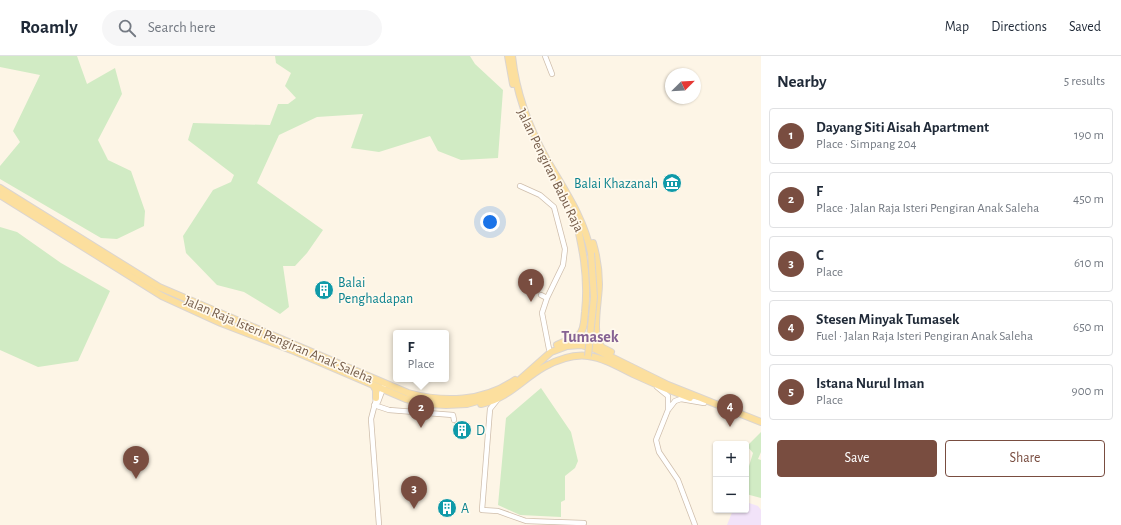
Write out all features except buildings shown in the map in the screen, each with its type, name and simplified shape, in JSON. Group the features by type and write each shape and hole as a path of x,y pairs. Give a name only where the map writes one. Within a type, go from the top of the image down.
{"main road":[{"name":"Jalan Pengiran Babu Raja","path":"508,56 514,87 531,132 575,210"},
{"name":"Jalan Pengiran Babu Raja","path":"512,56 520,98 535,136 575,210 589,253 594,297 586,356"},
{"name":"Jalan Raja Isteri Pengiran Anak Saleha","path":"0,188 159,287 382,390 406,399 428,404 458,405 476,402 501,392 516,383 551,352 567,346 576,345 595,349 647,375 714,405 722,406 761,422"},
{"name":"Jalan Raja Isteri Pengiran Anak Saleha","path":"0,195 162,296 372,384 382,390 444,399 467,398 492,392 512,381 549,349 557,345 580,341 602,347 648,371 717,402 722,406"},
{"path":"575,210 589,233 597,259 599,295 596,327 595,335 588,337 584,332 587,285 586,272 575,210"},
{"path":"557,345 579,335 584,324"},
{"path":"596,327 597,340 602,347"},
{"path":"458,405 470,406 501,398 552,363 569,357 586,356 606,361 646,380 704,403 714,405"},
{"path":"372,384 376,390 382,390"}],"street":[{"path":"545,56 552,74"},
{"path":"520,186 548,201 554,207 560,224 565,258 542,313 549,349"},
{"path":"541,295 547,298"},
{"path":"646,380 666,394 668,399 668,410"},
{"path":"379,525 372,419 374,407 382,390"},
{"path":"490,409 501,398"},
{"path":"695,525 676,475 663,460 657,446 657,435 668,410 675,401 681,399 704,403"},
{"path":"486,403 490,409 482,510 498,511 526,521 584,523"},
{"path":"374,407 389,410 452,414 454,420"}],"shaded area":[{"path":"749,503 758,506 761,510 761,525 727,525 732,513 749,513"}],"green space":[{"path":"0,56 77,56 87,84 115,68 122,94 98,140 108,160 131,171 145,211 144,226 117,239 101,238 0,179 0,166 20,142 13,131 40,75 0,67"},
{"path":"275,56 470,56 475,64 503,90 498,158 461,160 438,151 430,136 379,152 351,148 363,114 317,117 279,135 257,183 323,230 307,253 295,266 283,266 289,307 280,314 244,292 217,285 186,253 183,236 213,190 231,182 234,175 188,140 193,123 270,125 278,104 288,104 296,98 285,86 291,73 276,63"},
{"path":"0,227 17,232 61,263 110,291 78,361 38,367 0,350"},
{"path":"541,388 571,432 578,461 575,468 565,476 565,500 561,502 561,517 520,515 498,505 506,418"},
{"path":"761,432 761,452 758,459 761,460 761,498 749,495 749,466 753,453 749,448 749,444"}],"place":[{"name":"Balai Khazanah","path":"672,183"},
{"name":"Balai Penghadapan","path":"324,290"},
{"name":"Dayang Siti Aisah Apartment","path":"531,302"},
{"name":"Stesen Minyak Tumasek","path":"730,427"},
{"name":"F","path":"421,428"},
{"name":"D","path":"462,430"},
{"name":"Istana Nurul Iman","path":"136,479"},
{"name":"A","path":"447,508"},
{"name":"C","path":"414,509"}],"district":[{"name":"Tumasek","path":"590,336"}]}
